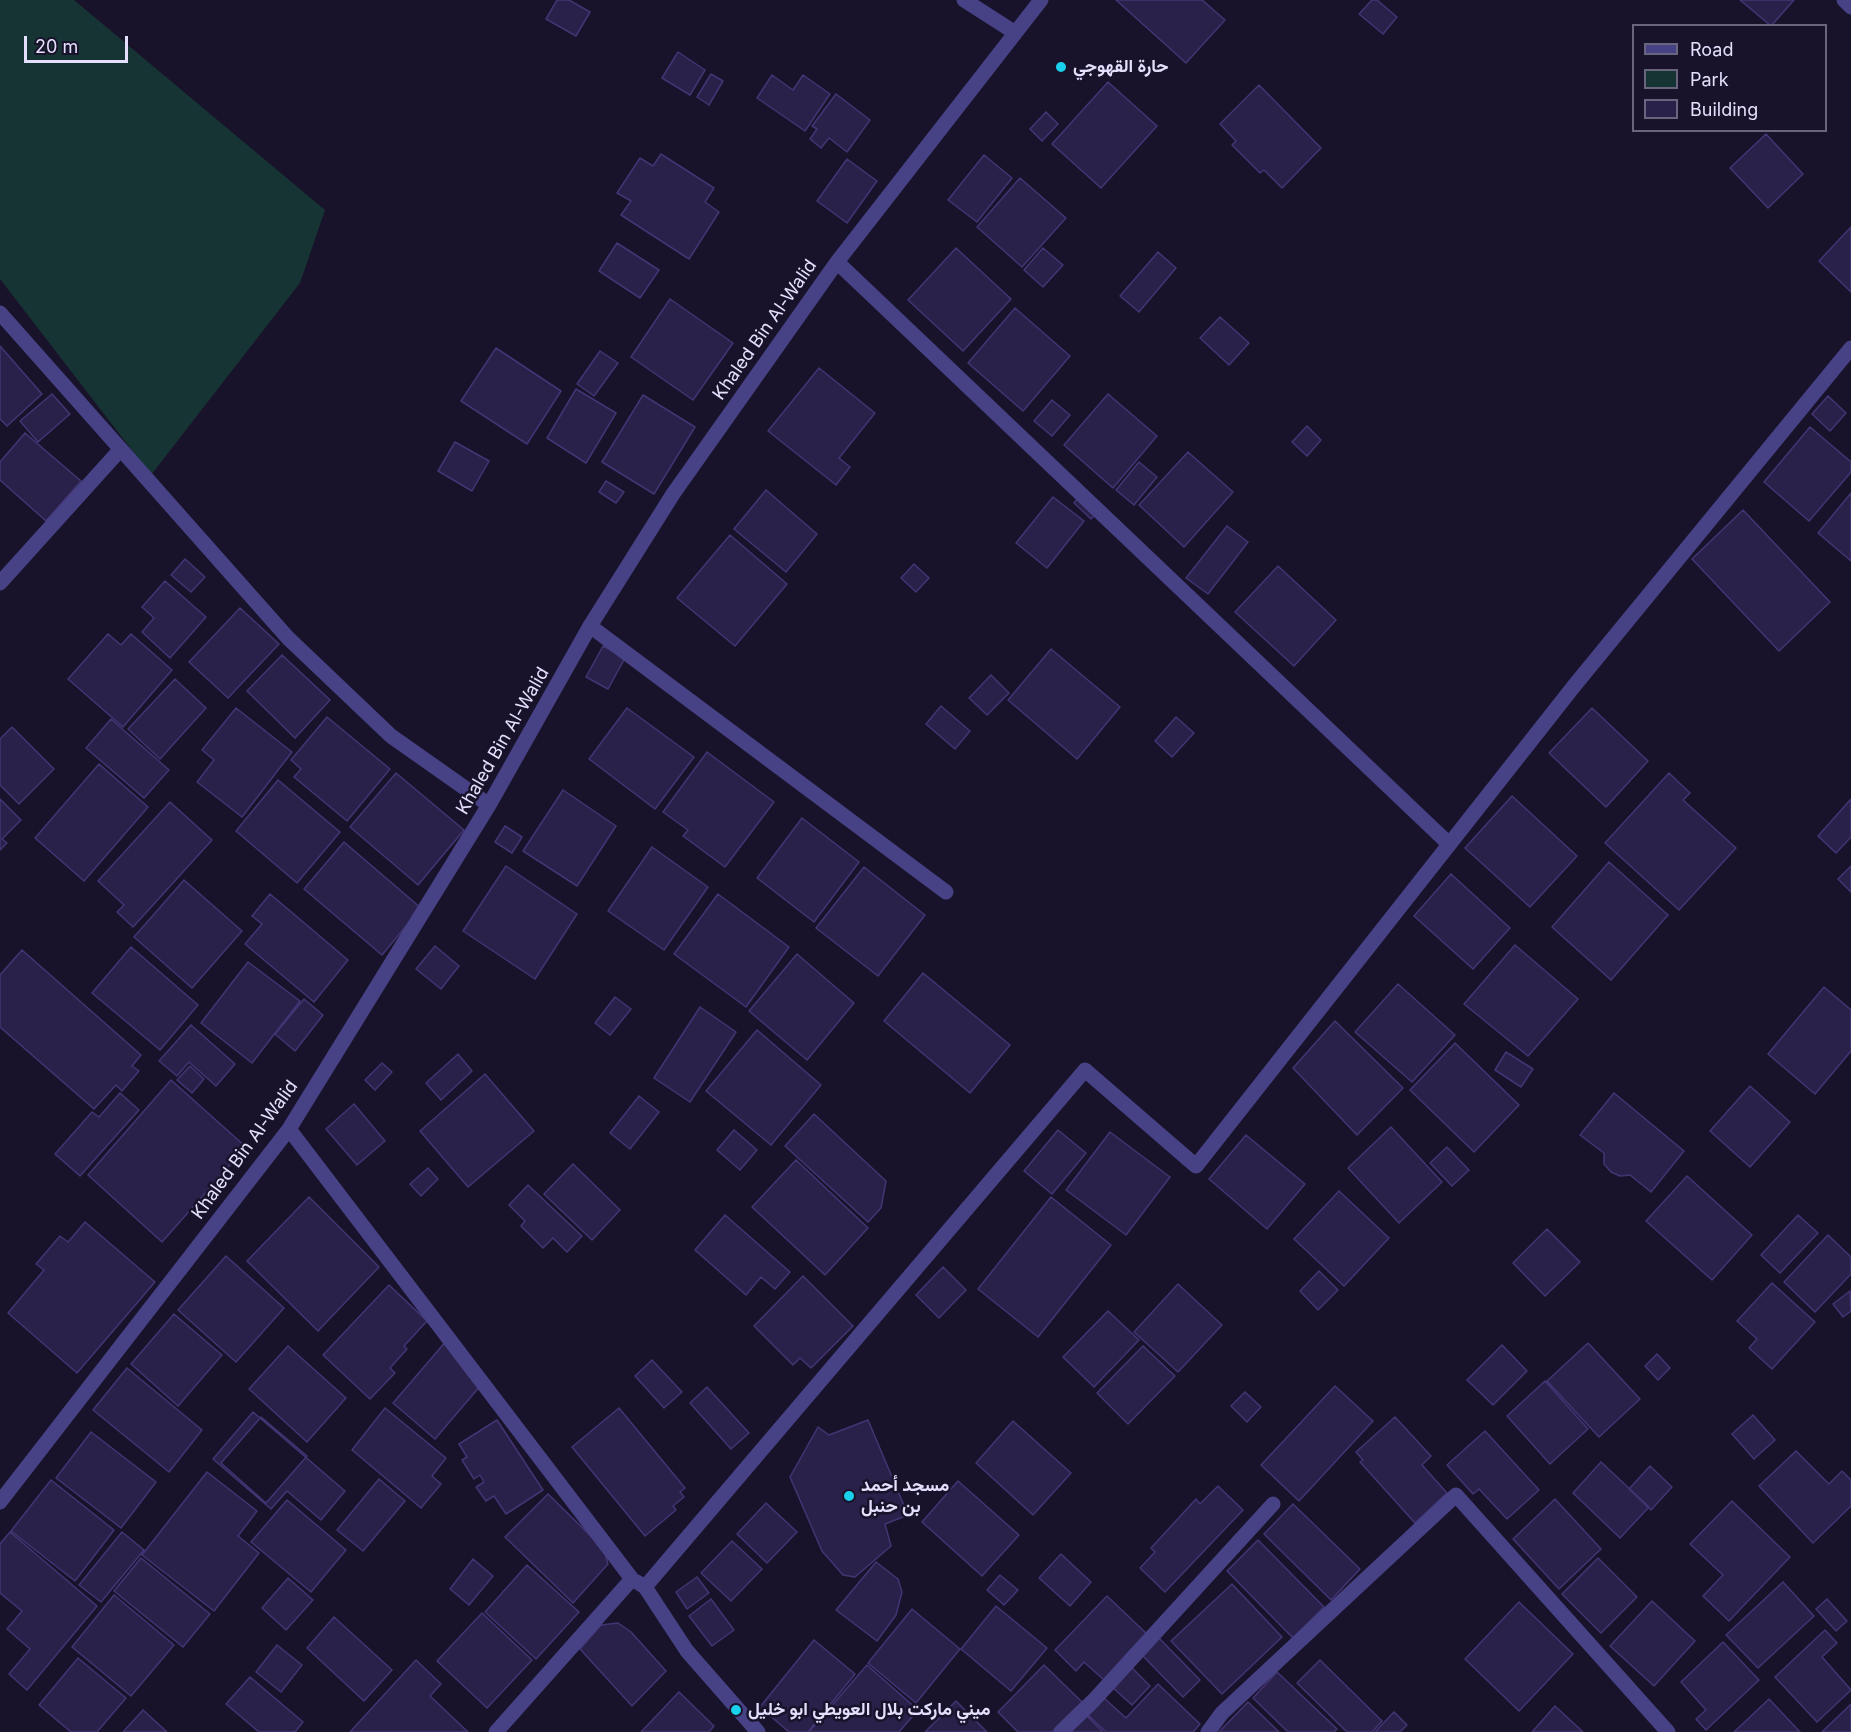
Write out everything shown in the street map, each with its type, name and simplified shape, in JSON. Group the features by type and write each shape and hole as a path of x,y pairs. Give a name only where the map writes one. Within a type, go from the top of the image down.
{"street":[{"path":"964,0 1014,32"},
{"name":"Khaled Bin Al-Walid","path":"0,1502 290,1129 489,805 590,626 673,494 837,262 1041,0"},
{"path":"1844,0 1851,7"},
{"path":"837,262 1449,844"},
{"path":"0,313 297,646 391,736 489,805"},
{"path":"496,1732 639,1583 1085,1071 1196,1166 1574,686 1851,348"},
{"path":"0,583 120,450"},
{"path":"590,626 946,892"},
{"path":"290,1129 639,1583 687,1651 748,1729"},
{"path":"1208,1732 1222,1713 1456,1495 1668,1732"},
{"path":"1060,1732 1094,1700 1273,1504"}],"green space":[{"path":"0,0 74,0 325,210 300,283 151,475 0,279"}],"building":[{"path":"557,0 569,0 590,12 576,36 546,19"},
{"path":"1116,0 1202,0 1225,20 1186,63"},
{"path":"1372,0 1377,0 1397,17 1383,34 1359,14"},
{"path":"1740,0 1794,0 1773,24 1769,24"},
{"path":"678,52 705,70 690,95 662,78"},
{"path":"711,74 723,81 709,105 697,97"},
{"path":"772,75 793,90 803,75 830,94 805,131 757,98"},
{"path":"1108,82 1157,126 1101,188 1052,144"},
{"path":"1259,85 1321,148 1282,188 1264,170 1260,173 1232,145 1236,141 1220,124"},
{"path":"836,94 870,120 847,152 829,138 821,148 810,139 817,129 812,126"},
{"path":"1046,112 1058,124 1042,141 1030,129"},
{"path":"1766,134 1803,174 1768,208 1730,168"},
{"path":"661,154 714,188 705,202 719,212 689,259 621,215 631,201 617,193 640,158 653,166"},
{"path":"984,155 1012,178 977,222 948,200"},
{"path":"847,159 877,181 847,223 817,201"},
{"path":"1020,178 1066,218 1022,267 977,227"},
{"path":"1851,227 1851,292 1819,261"},
{"path":"617,243 659,270 640,298 599,271"},
{"path":"956,248 1011,299 963,351 908,300"},
{"path":"1043,248 1063,265 1043,287 1024,270"},
{"path":"1158,252 1176,268 1139,312 1120,296"},
{"path":"670,299 733,343 693,400 631,357"},
{"path":"1015,308 1070,356 1023,411 968,363"},
{"path":"1220,317 1249,343 1229,365 1200,338"},
{"path":"0,346 42,394 7,426 0,419"},
{"path":"496,348 561,391 527,444 461,401"},
{"path":"600,351 618,363 594,396 577,384"},
{"path":"819,368 875,413 839,458 850,467 836,485 768,431"},
{"path":"576,389 616,413 586,463 547,438"},
{"path":"52,394 70,414 38,442 20,421"},
{"path":"1108,394 1157,436 1113,488 1064,445"},
{"path":"643,395 695,427 654,494 602,462"},
{"path":"1828,396 1846,413 1830,431 1812,414"},
{"path":"1052,400 1070,415 1052,436 1034,421"},
{"path":"1307,426 1321,440 1307,456 1292,442"},
{"path":"1810,427 1851,462 1851,472 1809,521 1764,482"},
{"path":"25,433 81,481 46,521 0,480 0,462"},
{"path":"455,442 489,461 472,491 438,471"},
{"path":"1188,452 1233,492 1184,547 1139,505"},
{"path":"1139,462 1157,477 1134,505 1116,490"},
{"path":"606,481 624,492 616,503 599,492"},
{"path":"766,490 817,534 786,572 734,529"},
{"path":"1083,492 1101,509 1091,519 1074,503"},
{"path":"1851,493 1851,561 1818,533"},
{"path":"1053,497 1084,521 1047,568 1016,543"},
{"path":"1743,510 1830,602 1779,651 1692,559"},
{"path":"1227,526 1248,542 1208,594 1186,578"},
{"path":"730,535 787,584 735,646 677,598"},
{"path":"185,559 205,577 191,592 171,575"},
{"path":"914,564 929,578 916,592 901,578"},
{"path":"1278,566 1336,620 1294,666 1235,612"},
{"path":"165,581 206,617 170,658 142,632 154,618 142,607"},
{"path":"240,608 279,644 228,698 189,662"},
{"path":"108,634 121,645 131,634 172,670 123,727 68,679"},
{"path":"603,646 625,658 608,689 586,677"},
{"path":"1051,649 1120,707 1077,759 1008,700"},
{"path":"282,655 330,700 295,738 247,691"},
{"path":"991,675 1009,693 987,715 969,698"},
{"path":"175,679 206,708 160,759 128,729"},
{"path":"941,706 970,731 955,749 926,724"},
{"path":"236,708 292,752 242,817 197,782 214,760 202,750"},
{"path":"627,708 694,757 655,809 589,759"},
{"path":"1592,708 1648,761 1606,807 1549,753"},
{"path":"327,717 390,769 347,821 294,777 301,769 291,760"},
{"path":"1176,717 1194,733 1172,757 1155,741"},
{"path":"111,719 169,770 144,798 86,748"},
{"path":"12,727 54,769 19,804 0,785 0,739"},
{"path":"707,752 774,802 725,867 683,836 688,830 663,812"},
{"path":"99,764 148,807 84,881 35,838"},
{"path":"396,773 464,830 418,885 350,827"},
{"path":"1669,773 1690,793 1683,800 1736,848 1679,910 1605,843"},
{"path":"278,780 340,832 297,883 236,831"},
{"path":"563,790 616,826 577,886 523,851"},
{"path":"1512,796 1577,856 1530,907 1465,848"},
{"path":"0,799 21,820 2,839 7,843 0,850"},
{"path":"1851,799 1851,837 1836,853 1818,836"},
{"path":"170,802 212,840 133,927 117,912 124,905 98,881"},
{"path":"802,818 859,862 814,922 757,878"},
{"path":"505,826 522,837 512,853 495,842"},
{"path":"344,842 421,908 382,955 304,889"},
{"path":"652,847 708,887 664,950 608,911"},
{"path":"1609,862 1668,915 1611,980 1552,927"},
{"path":"506,866 577,914 535,979 463,931"},
{"path":"1851,866 1851,892 1838,879"},
{"path":"864,867 925,915 878,976 816,928"},
{"path":"1451,874 1510,928 1473,969 1414,916"},
{"path":"184,880 242,931 192,988 134,937"},
{"path":"270,894 348,960 314,1002 245,944 262,924 252,916"},
{"path":"718,894 789,947 746,1007 674,954"},
{"path":"1515,945 1578,999 1528,1056 1464,1004"},
{"path":"435,946 459,966 441,989 416,969"},
{"path":"131,947 198,1005 160,1050 92,993"},
{"path":"22,950 141,1055 132,1066 139,1071 122,1091 116,1085 94,1109 0,1027 0,975"},
{"path":"797,954 854,1003 807,1060 749,1011"},
{"path":"248,962 300,1001 252,1063 201,1023"},
{"path":"923,973 1010,1045 970,1093 884,1021"},
{"path":"1398,984 1455,1035 1412,1082 1355,1032"},
{"path":"1824,987 1851,1010 1851,1051 1815,1094 1768,1054"},
{"path":"615,997 631,1009 610,1035 595,1023"},
{"path":"304,999 323,1015 295,1051 275,1034"},
{"path":"700,1007 736,1032 690,1102 654,1078"},
{"path":"1335,1021 1403,1088 1357,1135 1293,1068"},
{"path":"191,1025 235,1064 216,1086 189,1062 177,1076 159,1061"},
{"path":"757,1030 821,1085 771,1145 706,1091"},
{"path":"1455,1043 1519,1105 1474,1152 1410,1090"},
{"path":"1506,1052 1533,1069 1521,1087 1495,1070"},
{"path":"458,1054 472,1071 441,1100 426,1083"},
{"path":"382,1063 392,1072 375,1090 365,1080"},
{"path":"190,1066 204,1079 192,1093 177,1080"},
{"path":"485,1074 534,1131 468,1187 420,1131"},
{"path":"171,1080 246,1147 162,1242 88,1175"},
{"path":"1750,1086 1790,1122 1750,1167 1710,1131"},
{"path":"120,1093 139,1110 80,1176 55,1154 92,1112 99,1117"},
{"path":"1614,1093 1684,1151 1651,1192 1630,1175 1620,1176 1611,1172 1604,1164 1604,1153 1580,1135"},
{"path":"639,1096 659,1112 630,1149 610,1133"},
{"path":"354,1104 385,1141 357,1165 326,1129"},
{"path":"814,1114 886,1181 881,1208 868,1222 785,1146"},
{"path":"1391,1127 1442,1182 1399,1223 1348,1168"},
{"path":"734,1130 757,1150 740,1170 717,1150"},
{"path":"1058,1130 1086,1153 1052,1194 1024,1171"},
{"path":"1110,1132 1170,1177 1126,1235 1066,1190"},
{"path":"1246,1135 1305,1184 1267,1229 1209,1179"},
{"path":"1447,1147 1469,1170 1452,1186 1430,1163"},
{"path":"796,1160 868,1228 825,1275 752,1207"},
{"path":"573,1164 620,1210 592,1240 544,1194"},
{"path":"428,1168 438,1179 421,1196 410,1184"},
{"path":"1687,1176 1752,1235 1712,1280 1646,1221"},
{"path":"528,1185 582,1236 567,1252 553,1238 543,1248 521,1226 525,1221 509,1205"},
{"path":"1339,1191 1389,1238 1344,1286 1294,1239"},
{"path":"309,1197 379,1267 318,1331 247,1261"},
{"path":"1051,1197 1111,1245 1038,1337 978,1289"},
{"path":"725,1215 790,1272 775,1289 761,1277 746,1295 695,1250"},
{"path":"1798,1215 1818,1233 1780,1273 1761,1255"},
{"path":"85,1222 155,1282 77,1373 8,1313 44,1270 36,1264 60,1236 68,1242"},
{"path":"1547,1229 1580,1262 1545,1296 1513,1263"},
{"path":"1828,1235 1851,1257 1851,1274 1815,1312 1784,1282"},
{"path":"226,1256 284,1308 236,1362 178,1310"},
{"path":"943,1267 966,1290 939,1318 916,1295"},
{"path":"1319,1271 1338,1290 1318,1310 1300,1291"},
{"path":"803,1276 853,1326 811,1368 800,1358 793,1365 754,1326"},
{"path":"1772,1283 1815,1322 1772,1369 1749,1348 1757,1339 1737,1321"},
{"path":"1178,1284 1222,1325 1178,1372 1134,1332"},
{"path":"389,1285 427,1321 404,1346 407,1349 390,1368 395,1373 370,1399 323,1355"},
{"path":"1850,1291 1851,1311 1843,1317 1833,1304"},
{"path":"1108,1311 1139,1340 1094,1387 1063,1357"},
{"path":"174,1314 222,1355 178,1406 131,1364"},
{"path":"447,1340 481,1385 435,1439 393,1403"},
{"path":"1588,1343 1640,1399 1599,1437 1547,1381"},
{"path":"1502,1345 1527,1371 1493,1405 1467,1380"},
{"path":"288,1346 346,1398 307,1442 249,1389"},
{"path":"1143,1346 1175,1376 1128,1424 1097,1393"},
{"path":"1657,1354 1670,1368 1658,1380 1645,1366"},
{"path":"652,1360 682,1392 664,1408 635,1376"},
{"path":"127,1368 202,1430 169,1472 93,1410"},
{"path":"1545,1381 1588,1429 1550,1464 1507,1416"},
{"path":"1335,1386 1373,1421 1299,1501 1261,1465"},
{"path":"707,1387 749,1433 731,1449 690,1403"},
{"path":"1245,1392 1261,1407 1247,1422 1231,1406"},
{"path":"385,1408 446,1458 432,1476 441,1484 421,1508 352,1450"},
{"path":"619,1408 685,1488 680,1492 684,1497 673,1506 676,1510 645,1536 572,1447"},
{"path":"253,1412 345,1491 321,1520 287,1491 271,1509 213,1459"},
{"path":"1753,1415 1775,1440 1754,1459 1732,1434"},
{"path":"261,1417 307,1456 266,1503 221,1463"},
{"path":"1395,1417 1431,1456 1422,1465 1447,1493 1415,1523 1360,1462 1363,1460 1356,1452"},
{"path":"497,1420 543,1490 506,1514 494,1496 486,1501 476,1487 484,1482 480,1475 474,1479 462,1460 467,1457 459,1444"},
{"name":"مسجد أحمد بن حنبل","path":"868,1420 908,1515 885,1524 891,1546 855,1577 843,1575 822,1551 790,1477 818,1427 829,1435"},
{"path":"1013,1421 1071,1473 1033,1515 976,1463"},
{"path":"1485,1431 1539,1490 1507,1519 1479,1489 1473,1494 1447,1465"},
{"path":"91,1432 156,1482 121,1528 56,1478"},
{"path":"1796,1451 1829,1484 1842,1471 1851,1480 1851,1506 1813,1543 1759,1486"},
{"path":"1601,1462 1649,1507 1620,1538 1573,1493"},
{"path":"1650,1466 1672,1487 1651,1510 1629,1489"},
{"path":"207,1472 257,1511 238,1536 259,1553 214,1611 142,1555"},
{"path":"379,1479 405,1501 363,1551 337,1530"},
{"path":"51,1480 114,1530 75,1581 11,1531"},
{"path":"958,1481 1019,1535 982,1576 922,1522"},
{"path":"1218,1486 1243,1510 1165,1592 1140,1568 1155,1552 1151,1548 1196,1499 1200,1504"},
{"path":"548,1494 604,1549 608,1564 573,1603 505,1537"},
{"path":"1555,1499 1601,1549 1559,1589 1513,1539"},
{"path":"287,1500 346,1550 311,1592 251,1542"},
{"path":"1732,1501 1790,1557 1729,1621 1703,1596 1723,1575 1690,1544"},
{"path":"766,1503 797,1532 767,1563 737,1534"},
{"path":"1293,1504 1360,1569 1331,1600 1264,1534"},
{"path":"10,1532 97,1606 27,1690 9,1674 30,1649 7,1629 22,1611 0,1593 0,1544"},
{"path":"122,1532 144,1550 101,1602 79,1585"},
{"path":"1258,1540 1324,1607 1293,1638 1227,1571"},
{"path":"732,1541 762,1569 731,1601 701,1573"},
{"path":"1061,1554 1091,1582 1070,1606 1039,1578"},
{"path":"141,1558 210,1614 183,1647 114,1591"},
{"path":"1598,1558 1637,1597 1601,1633 1562,1594"},
{"path":"473,1559 493,1576 469,1605 450,1589"},
{"path":"876,1562 898,1579 902,1592 896,1615 877,1641 836,1610"},
{"path":"527,1565 579,1612 536,1659 485,1612"},
{"path":"1000,1575 1018,1590 1004,1605 987,1590"},
{"path":"697,1577 709,1593 687,1609 676,1592"},
{"path":"288,1578 313,1600 286,1630 262,1608"},
{"path":"1783,1582 1814,1616 1758,1668 1726,1635"},
{"path":"1232,1584 1282,1637 1222,1694 1171,1641"},
{"path":"114,1595 174,1645 131,1696 72,1647"},
{"path":"1107,1596 1147,1634 1104,1680 1084,1662 1076,1671 1055,1650"},
{"path":"711,1599 734,1630 712,1646 689,1616"},
{"path":"1827,1599 1847,1621 1836,1631 1816,1609"},
{"path":"1652,1601 1695,1641 1654,1686 1610,1646"},
{"path":"1519,1602 1573,1654 1519,1711 1465,1659"},
{"path":"996,1606 1047,1648 1011,1691 961,1649"},
{"path":"912,1609 960,1649 916,1703 868,1663"},
{"path":"482,1613 532,1660 487,1708 437,1661"},
{"path":"334,1617 392,1670 364,1701 307,1648"},
{"path":"618,1623 631,1632 666,1671 632,1706 580,1649 601,1625"},
{"path":"1825,1630 1837,1643 1822,1657 1851,1690 1817,1722 1775,1677"},
{"path":"1158,1637 1200,1680 1183,1697 1141,1654"},
{"path":"814,1640 855,1674 808,1732 789,1732 760,1707"},
{"path":"1723,1642 1759,1680 1706,1730 1696,1719 1706,1710 1681,1682"},
{"path":"277,1645 302,1665 281,1692 256,1672"},
{"path":"78,1658 126,1698 97,1732 71,1732 39,1705"},
{"path":"416,1660 441,1684 430,1696 468,1732 350,1732"},
{"path":"1320,1660 1382,1721 1372,1732 1347,1732 1297,1683"},
{"path":"867,1665 918,1710 899,1732 809,1732"},
{"path":"1044,1665 1082,1702 1052,1732 1018,1732 998,1712"},
{"path":"1131,1667 1150,1686 1132,1705 1112,1687"},
{"path":"1277,1672 1337,1729 1334,1732 1288,1732 1253,1698"},
{"path":"250,1677 303,1722 295,1732 259,1732 226,1704"},
{"path":"1158,1684 1200,1724 1193,1732 1106,1732 1088,1715 1104,1698 1126,1718"},
{"path":"679,1692 714,1726 709,1732 641,1732"},
{"path":"1769,1699 1800,1732 1734,1732"},
{"path":"956,1701 987,1732 925,1732"},
{"path":"1248,1702 1279,1732 1219,1732"},
{"path":"1851,1704 1851,1732 1822,1732"},
{"path":"1555,1706 1583,1732 1532,1732"},
{"path":"143,1710 167,1732 123,1732"},
{"path":"1394,1712 1407,1725 1400,1732 1375,1732"},
{"path":"1085,1714 1103,1732 1068,1732"}],"place":[{"name":"حارة القهوجي","path":"1061,67"},
{"name":"مسجد أحمد بن حنبل","path":"849,1496"},
{"name":"ميني ماركت بلال العويطي ابو خليل","path":"736,1710"}]}
